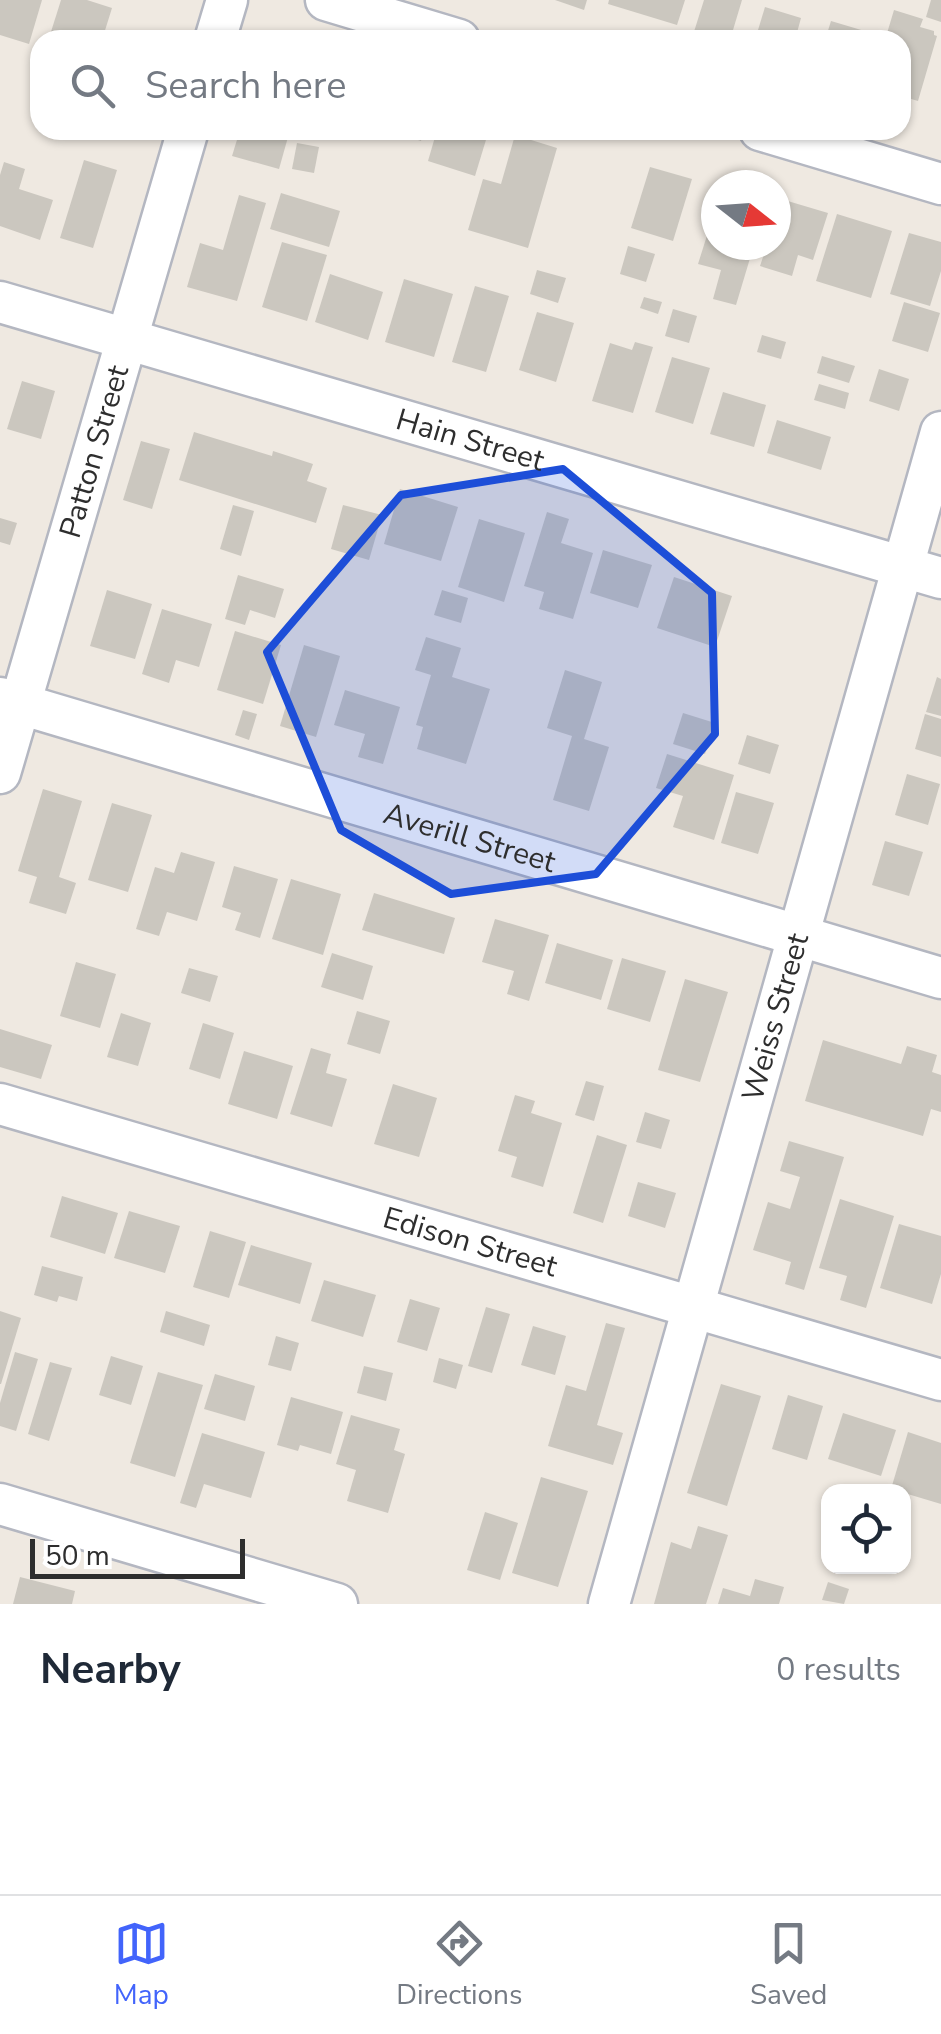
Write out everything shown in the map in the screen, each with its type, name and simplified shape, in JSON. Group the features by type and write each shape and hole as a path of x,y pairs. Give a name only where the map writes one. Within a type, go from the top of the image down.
{"street":[{"path":"218,30 227,0"},
{"path":"326,0 426,30"},
{"name":"Patton Street","path":"0,773 10,701 127,339 185,140"},
{"path":"794,140 941,184"},
{"name":"Hain Street","path":"0,302 922,572"},
{"name":"Weiss Street","path":"609,1604 798,935 922,572 941,432"},
{"name":"Averill Street","path":"10,701 941,978"},
{"name":"Edison Street","path":"0,1104 941,1380"},
{"path":"0,1504 337,1604"}],"highlighted area":[{"path":"563,469 712,593 715,734 596,874 451,894 341,830 267,652 401,495"}],"building":[{"path":"0,0 42,0 30,30 29,44 0,35"},
{"path":"61,0 87,0 112,8 105,30 52,30"},
{"path":"555,0 587,0 584,10"},
{"path":"609,0 685,0 677,25 608,4"},
{"path":"704,0 742,0 733,30 695,30"},
{"path":"931,0 941,0 941,22 926,17"},
{"path":"765,7 801,18 798,30 758,30"},
{"path":"894,10 923,19 920,27 934,31 937,36 918,101 911,99 911,30 888,30"},
{"path":"831,21 861,30 828,30"},
{"path":"237,140 287,140 279,169 232,156"},
{"path":"434,140 486,140 475,176 428,161"},
{"path":"514,140 531,140 557,148 528,248 468,230 483,179 501,184"},
{"path":"297,143 319,147 314,173 292,169"},
{"path":"84,160 117,170 93,248 60,238"},
{"path":"4,162 25,169 19,189 53,200 40,240 0,226 0,175"},
{"path":"650,167 692,179 673,241 631,228"},
{"path":"281,193 340,211 329,247 270,229"},
{"path":"239,195 266,203 237,301 187,287 200,243 223,250"},
{"path":"791,202 828,213 813,260 798,255 792,276 760,266 762,260 791,260"},
{"path":"837,214 892,231 871,298 816,281"},
{"path":"909,233 941,242 941,271 930,306 890,294"},
{"path":"282,242 327,255 307,321 262,307"},
{"path":"628,246 655,254 646,282 620,274"},
{"path":"701,254 701,260 750,260 736,305 713,299 721,270 698,264"},
{"path":"537,270 566,278 558,303 530,294"},
{"path":"330,274 383,292 368,340 315,322"},
{"path":"404,279 453,294 434,357 385,342"},
{"path":"475,286 509,296 486,372 452,362"},
{"path":"644,297 662,302 658,314 640,308"},
{"path":"904,302 940,313 928,352 892,341"},
{"path":"673,309 697,316 689,343 665,336"},
{"path":"537,312 574,323 556,382 519,370"},
{"path":"762,335 786,342 781,359 757,352"},
{"path":"635,342 653,347 633,413 592,401 610,343 632,350"},
{"path":"822,356 855,366 849,383 817,373"},
{"path":"672,357 710,368 693,424 655,412"},
{"path":"879,369 909,379 899,411 869,401"},
{"path":"22,381 55,391 41,439 7,429"},
{"path":"819,384 849,393 845,409 814,400"},
{"path":"723,392 766,405 754,447 710,434"},
{"path":"777,420 831,437 821,470 767,453"},
{"path":"194,432 313,464 307,481 327,488 316,523 179,480"},
{"path":"141,441 170,449 152,509 123,500"},
{"path":"400,489 458,507 441,561 384,544"},
{"path":"233,505 254,511 241,556 220,549"},
{"path":"343,505 382,515 369,560 331,549"},
{"path":"547,512 569,519 561,543 593,553 573,619 539,609 544,592 524,586"},
{"path":"0,518 17,523 10,545 0,542"},
{"path":"479,519 525,533 504,602 458,587"},
{"path":"603,550 652,565 638,608 590,593"},
{"path":"238,575 284,589 275,618 250,610 245,625 225,619"},
{"path":"674,577 732,596 715,647 657,628"},
{"path":"107,590 152,604 135,659 90,646"},
{"path":"442,590 468,598 461,623 434,615"},
{"path":"162,609 212,624 199,667 176,660 169,683 142,674"},
{"path":"235,631 281,645 263,704 217,690"},
{"path":"426,637 461,648 452,677 490,689 466,764 417,749 423,727 416,725 431,675 415,670"},
{"path":"304,645 340,656 316,737 280,726"},
{"path":"565,670 602,682 584,739 609,747 589,811 553,800 572,736 547,728"},
{"path":"937,677 941,679 941,716 926,712"},
{"path":"345,690 400,707 383,764 358,757 365,734 334,725"},
{"path":"243,710 257,714 249,740 235,735"},
{"path":"683,713 715,723 705,754 673,744"},
{"path":"925,714 941,719 941,757 915,749"},
{"path":"747,735 779,745 770,774 738,764"},
{"path":"667,754 734,775 714,840 673,827 683,796 656,788"},
{"path":"907,774 940,784 928,825 895,815"},
{"path":"43,789 82,801 59,877 76,883 66,914 29,903 37,877 18,871"},
{"path":"736,792 774,803 758,854 721,843"},
{"path":"112,803 152,815 128,892 88,880"},
{"path":"885,841 923,852 909,896 872,885"},
{"path":"181,852 215,862 197,921 167,912 159,936 136,929 155,867 174,873"},
{"path":"234,866 278,879 260,938 235,930 241,913 222,907"},
{"path":"291,879 341,894 323,955 272,939"},
{"path":"374,893 455,918 444,954 362,930"},
{"path":"495,919 549,935 529,1001 507,994 514,971 482,962"},
{"path":"557,943 613,960 601,1000 545,983"},
{"path":"332,953 373,966 363,1000 321,987"},
{"path":"622,958 666,971 650,1022 607,1009"},
{"path":"76,962 116,974 100,1028 60,1016"},
{"path":"189,968 218,976 210,1002 181,993"},
{"path":"685,979 728,992 700,1082 658,1070"},
{"path":"357,1011 390,1021 380,1054 347,1044"},
{"path":"121,1013 151,1023 138,1066 107,1057"},
{"path":"203,1023 234,1033 220,1079 189,1069"},
{"path":"0,1029 52,1045 41,1079 0,1067"},
{"path":"823,1040 901,1064 907,1046 937,1055 932,1072 941,1075 941,1112 931,1109 923,1136 805,1101"},
{"path":"311,1048 331,1054 326,1073 347,1079 332,1127 290,1114"},
{"path":"244,1051 293,1066 277,1119 228,1104"},
{"path":"586,1081 604,1086 594,1121 575,1115"},
{"path":"393,1084 437,1098 419,1157 374,1144"},
{"path":"515,1095 535,1101 531,1113 562,1123 543,1187 511,1177 517,1157 498,1151"},
{"path":"645,1112 670,1120 661,1149 636,1142"},
{"path":"597,1135 627,1145 603,1223 573,1213"},
{"path":"789,1141 844,1157 804,1290 785,1284 791,1262 753,1250 768,1202 790,1209 800,1177 780,1171"},
{"path":"638,1182 676,1193 665,1228 628,1216"},
{"path":"62,1196 118,1213 105,1254 50,1237"},
{"path":"840,1199 894,1216 866,1308 840,1300 847,1276 819,1268"},
{"path":"129,1211 180,1226 165,1273 114,1258"},
{"path":"899,1224 941,1236 941,1274 932,1304 880,1288"},
{"path":"210,1231 246,1242 229,1298 193,1287"},
{"path":"251,1245 312,1263 300,1304 238,1285"},
{"path":"42,1266 83,1277 77,1301 59,1296 57,1302 34,1295"},
{"path":"324,1280 376,1295 363,1337 311,1321"},
{"path":"410,1299 440,1308 427,1351 397,1342"},
{"path":"486,1307 510,1314 492,1373 468,1366"},
{"path":"0,1311 21,1318 1,1384 0,1384"},
{"path":"166,1311 210,1325 204,1346 160,1332"},
{"path":"606,1323 625,1328 597,1425 623,1433 613,1465 548,1446 566,1385 586,1391"},
{"path":"533,1326 566,1336 555,1375 521,1365"},
{"path":"276,1336 299,1343 291,1371 268,1365"},
{"path":"15,1352 38,1359 16,1431 0,1426 0,1403"},
{"path":"111,1356 143,1366 131,1405 99,1395"},
{"path":"439,1358 463,1365 456,1389 433,1382"},
{"path":"50,1362 72,1368 49,1441 28,1434"},
{"path":"364,1366 393,1373 386,1401 357,1393"},
{"path":"158,1372 203,1385 175,1477 130,1463"},
{"path":"215,1374 255,1386 245,1421 204,1409"},
{"path":"721,1384 761,1396 727,1506 687,1493"},
{"path":"788,1395 823,1406 807,1460 772,1449"},
{"path":"291,1397 343,1412 331,1454 300,1445 298,1451 277,1445"},
{"path":"843,1413 896,1430 881,1476 828,1459"},
{"path":"351,1415 400,1429 394,1450 405,1454 388,1513 347,1501 356,1470 336,1464"},
{"path":"908,1432 941,1443 941,1504 911,1495 911,1484 892,1484"},
{"path":"202,1433 265,1452 251,1498 204,1484 196,1508 180,1503"},
{"path":"541,1477 588,1491 558,1587 512,1573"},
{"path":"485,1512 518,1523 500,1580 467,1570"},
{"path":"698,1526 728,1535 706,1604 654,1604 671,1542 691,1549"},
{"path":"20,1577 75,1591 72,1604 13,1604"},
{"path":"755,1579 784,1587 779,1604 718,1604 723,1588 750,1596"},
{"path":"828,1582 849,1589 844,1604 822,1600"}]}
